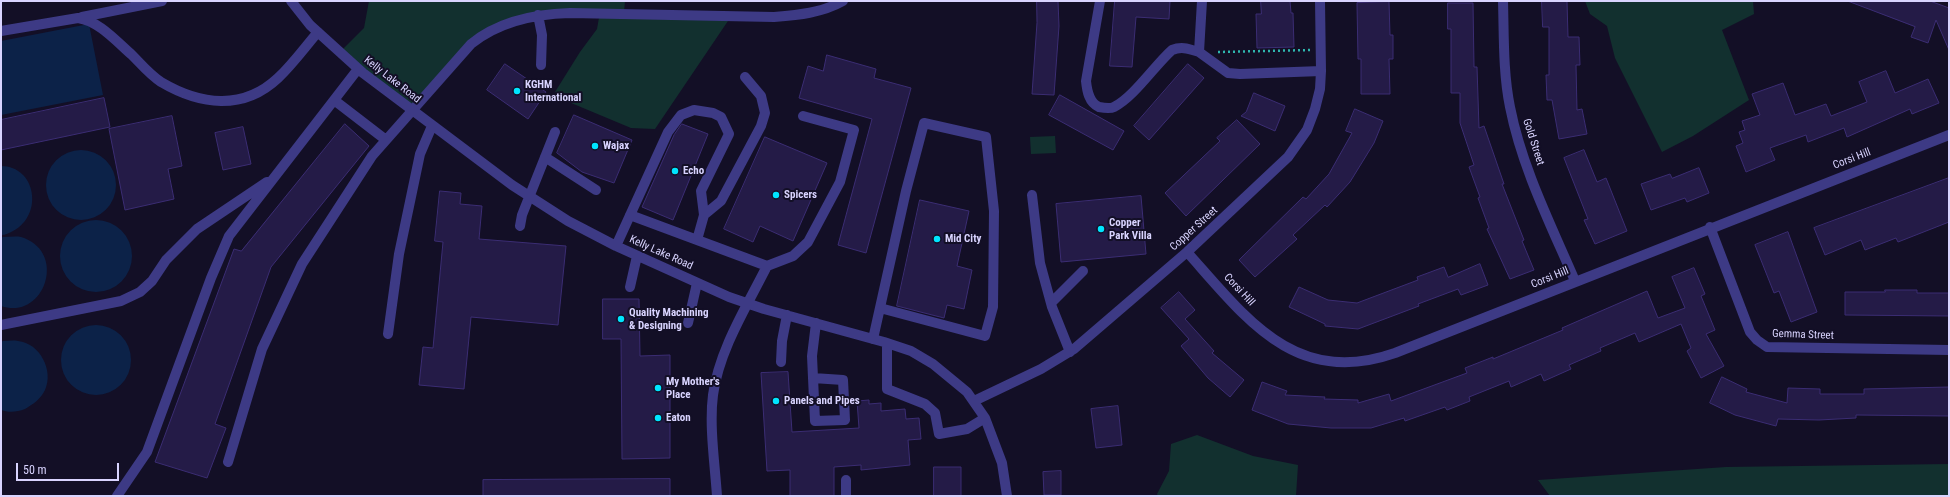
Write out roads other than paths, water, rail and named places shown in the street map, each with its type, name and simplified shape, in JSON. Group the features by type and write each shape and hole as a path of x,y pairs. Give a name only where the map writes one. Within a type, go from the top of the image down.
{"street":[{"path":"1,31 78,18 162,1"},
{"path":"228,462 262,349 302,264 372,156 471,44 482,35 499,26 538,15 570,13 774,17 806,14 832,8 843,1"},
{"path":"1100,1 1086,81 1086,91 1096,105 1103,108 1112,108 1132,93 1172,50 1178,47 1185,47 1199,52 1228,73 1240,74 1321,71"},
{"path":"1199,52 1202,1"},
{"name":"Copper Street","path":"974,401 1041,369 1070,352 1104,325 1187,252 1288,157 1307,130 1320,89 1320,1"},
{"name":"Gold Street","path":"1503,1 1507,89 1514,126 1521,151 1575,281"},
{"name":"Kelly Lake Road","path":"294,2 318,32 358,69 432,126 529,196 568,220 616,246 697,283 748,303 887,343 910,351 933,364 967,392 985,418 1002,463 1006,496"},
{"path":"538,15 542,35 541,65"},
{"path":"78,18 89,20 114,39 160,81 189,95 213,102 231,101 258,92 278,78 318,32"},
{"path":"118,496 147,452 211,278 229,236 358,69"},
{"path":"704,215 721,201 761,126 765,113 761,96 745,77"},
{"path":"334,100 386,140"},
{"path":"616,246 668,132 681,115 694,110 713,113 721,117 729,134 701,191 704,215 697,240"},
{"path":"717,496 713,408 715,386 726,349 767,266 792,256 808,242 840,182 854,130 803,116"},
{"path":"873,339 906,191 924,123 986,137 994,210 993,307 985,336 880,308"},
{"path":"388,334 399,254 420,154 432,126"},
{"path":"520,226 522,215 529,196 555,132"},
{"name":"Corsi Hill","path":"1187,252 1249,319 1271,338 1304,355 1343,363 1369,361 1395,353 1710,227 1949,135"},
{"path":"545,157 596,190"},
{"path":"1,325 121,301 140,292 152,281 166,260 197,229 274,178"},
{"path":"1032,195 1040,262 1051,303 1070,352"},
{"path":"630,215 767,266"},
{"name":"Gemma Street","path":"1710,227 1750,332 1757,340 1767,346 1949,350"},
{"path":"630,287 637,256"},
{"path":"1051,303 1083,271"},
{"path":"688,324 697,283"},
{"path":"782,362 782,341 787,315"},
{"path":"813,378 843,380 845,420 815,421 813,378 812,356 816,323"},
{"path":"887,343 887,389 925,404 935,413 939,434 967,429 985,418"},
{"path":"846,480 846,496"}],"water":[{"path":"89,24 103,95 1,115 1,41"},
{"path":"74,150 88,150 101,156 110,165 114,171 116,185 114,199 106,210 95,218 88,220 74,220 67,218 56,210 48,199 46,192 46,178 48,171 56,160 67,152"},
{"path":"1,166 13,168 22,174 28,182 32,192 32,203 29,214 23,224 13,231 1,235"},
{"path":"96,220 116,226 126,236 132,256 126,276 116,286 96,292 76,286 66,276 60,256 66,236 76,226"},
{"path":"21,237 35,245 44,256 47,269 45,282 39,294 29,304 16,308 1,306 1,238"},
{"path":"89,325 103,325 116,331 125,340 129,346 131,360 129,374 121,385 110,393 103,395 89,395 82,393 71,385 63,374 61,367 61,353 63,346 71,335 82,327"},
{"path":"18,341 33,347 39,352 43,359 48,375 45,390 39,399 25,409 19,411 10,412 1,410 1,342"}],"place":[{"name":"KGHM International","path":"517,91"},
{"name":"Wajax","path":"595,146"},
{"name":"Echo","path":"675,171"},
{"name":"Spicers","path":"776,195"},
{"name":"Copper Park Villa","path":"1101,229"},
{"name":"Mid City","path":"937,239"},
{"name":"Quality Machining & Designing","path":"621,319"},
{"name":"My Mother's Place","path":"658,388"},
{"name":"Panels and Pipes","path":"776,401"},
{"name":"Eaton","path":"658,418"}]}
